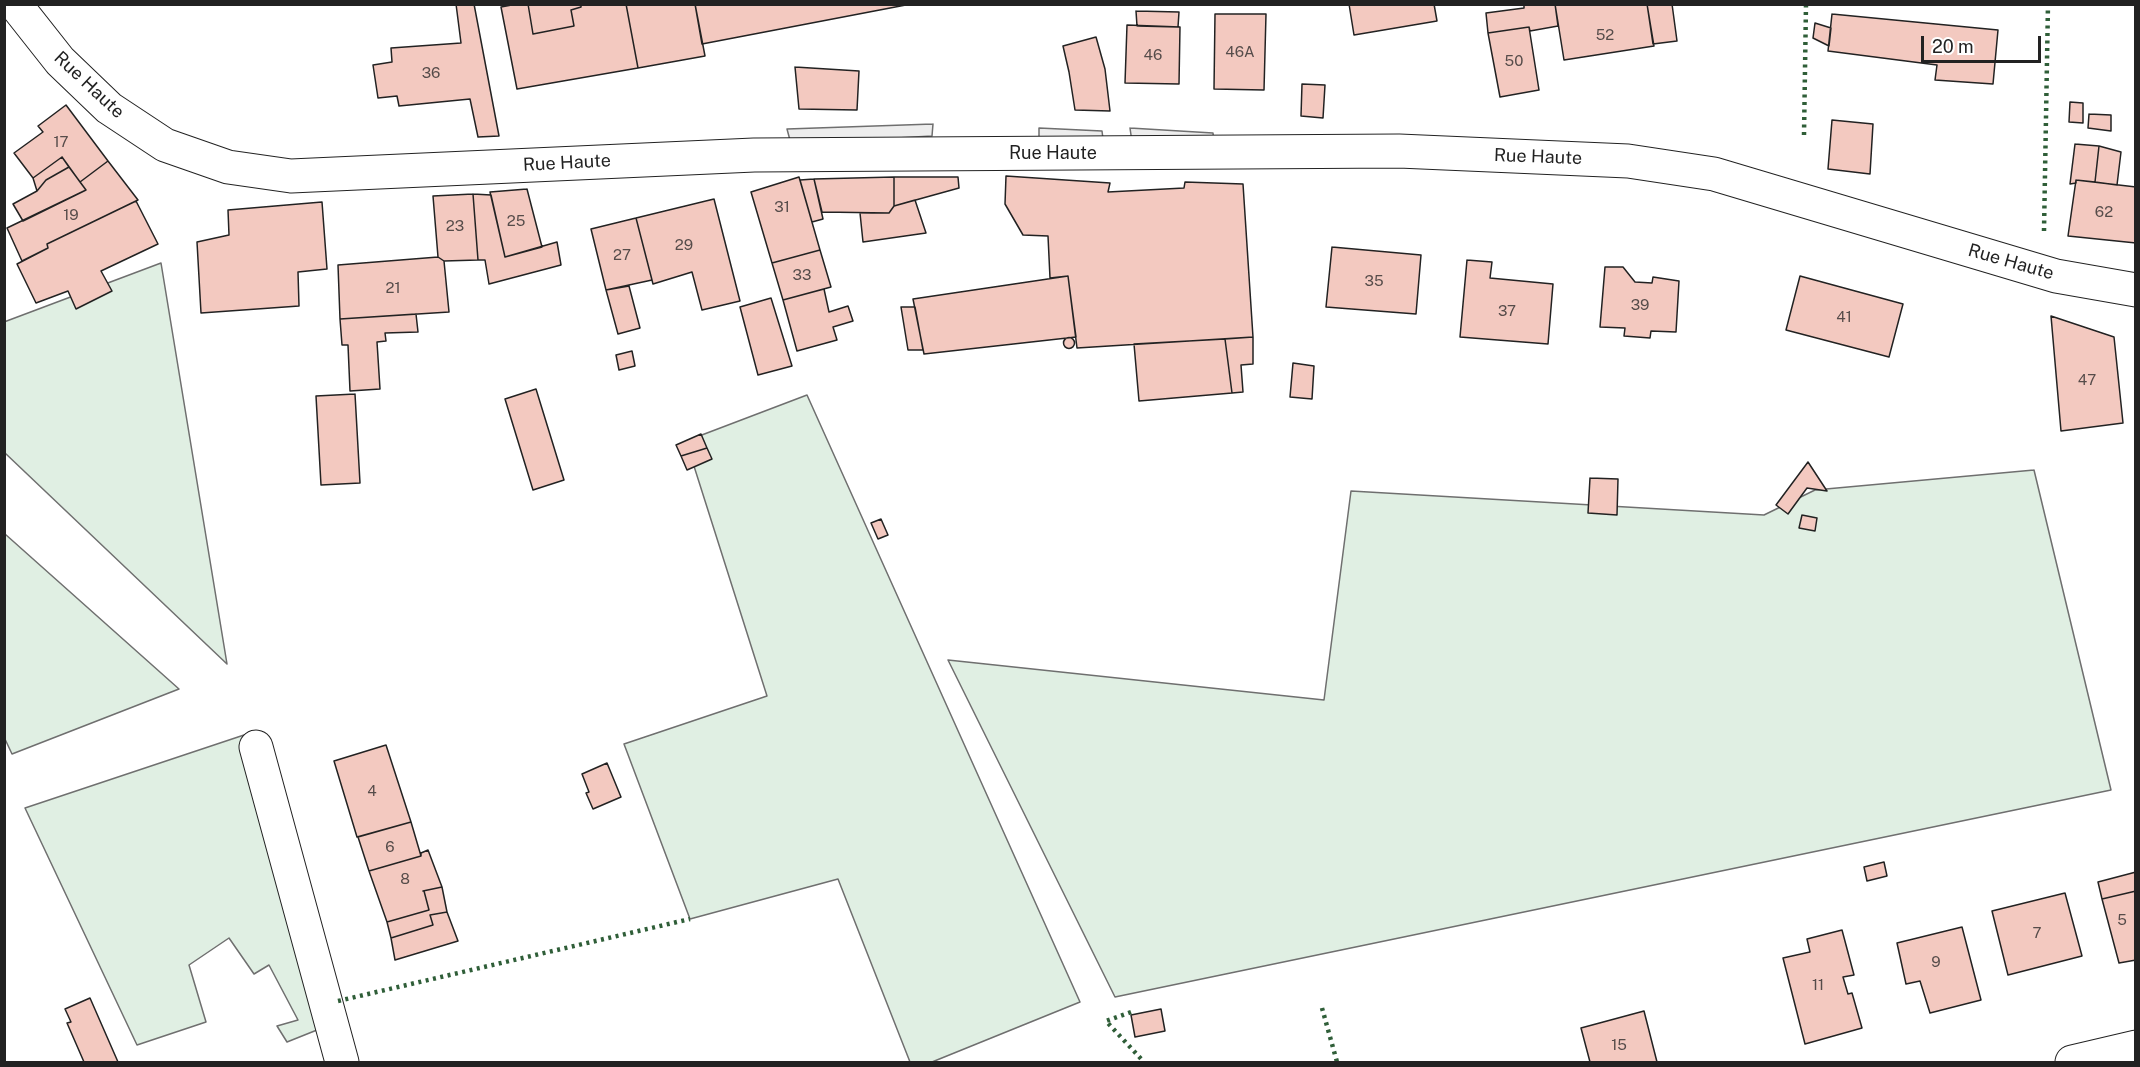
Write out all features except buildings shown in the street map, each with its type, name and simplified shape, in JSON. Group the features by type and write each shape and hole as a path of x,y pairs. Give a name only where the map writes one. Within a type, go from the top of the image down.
{"street":[{"name":"Rue Haute","path":"15,4 60,61 109,108 165,145 228,167 291,176 754,155 1399,151 1628,161 1714,174 2047,274 2136,290"},
{"path":"256,747 342,1062"},
{"path":"2072,1062 2136,1047"}],"green space":[{"path":"161,263 227,664 5,453 4,322"},
{"path":"807,395 1080,1002 932,1062 910,1062 838,879 690,919 624,744 767,696 686,441"},
{"path":"2034,470 2111,790 1115,997 948,660 1324,700 1351,491 1764,515 1815,490"},
{"path":"5,534 179,689 12,754 4,737"},
{"path":"247,734 332,1024 287,1042 277,1026 298,1020 269,965 254,974 229,938 189,965 206,1022 137,1045 25,808"}],"shaded area":[{"path":"933,124 932,136 791,144 787,129"},
{"path":"1039,128 1102,131 1103,139 1039,141"},
{"path":"1130,128 1213,133 1214,144 1132,142"}],"hedge":[{"path":"1804,135 1806,4"},
{"path":"2044,231 2048,4"},
{"path":"338,1001 690,919"},
{"path":"1322,1008 1337,1062"},
{"path":"1131,1012 1106,1021 1144,1062"}]}
